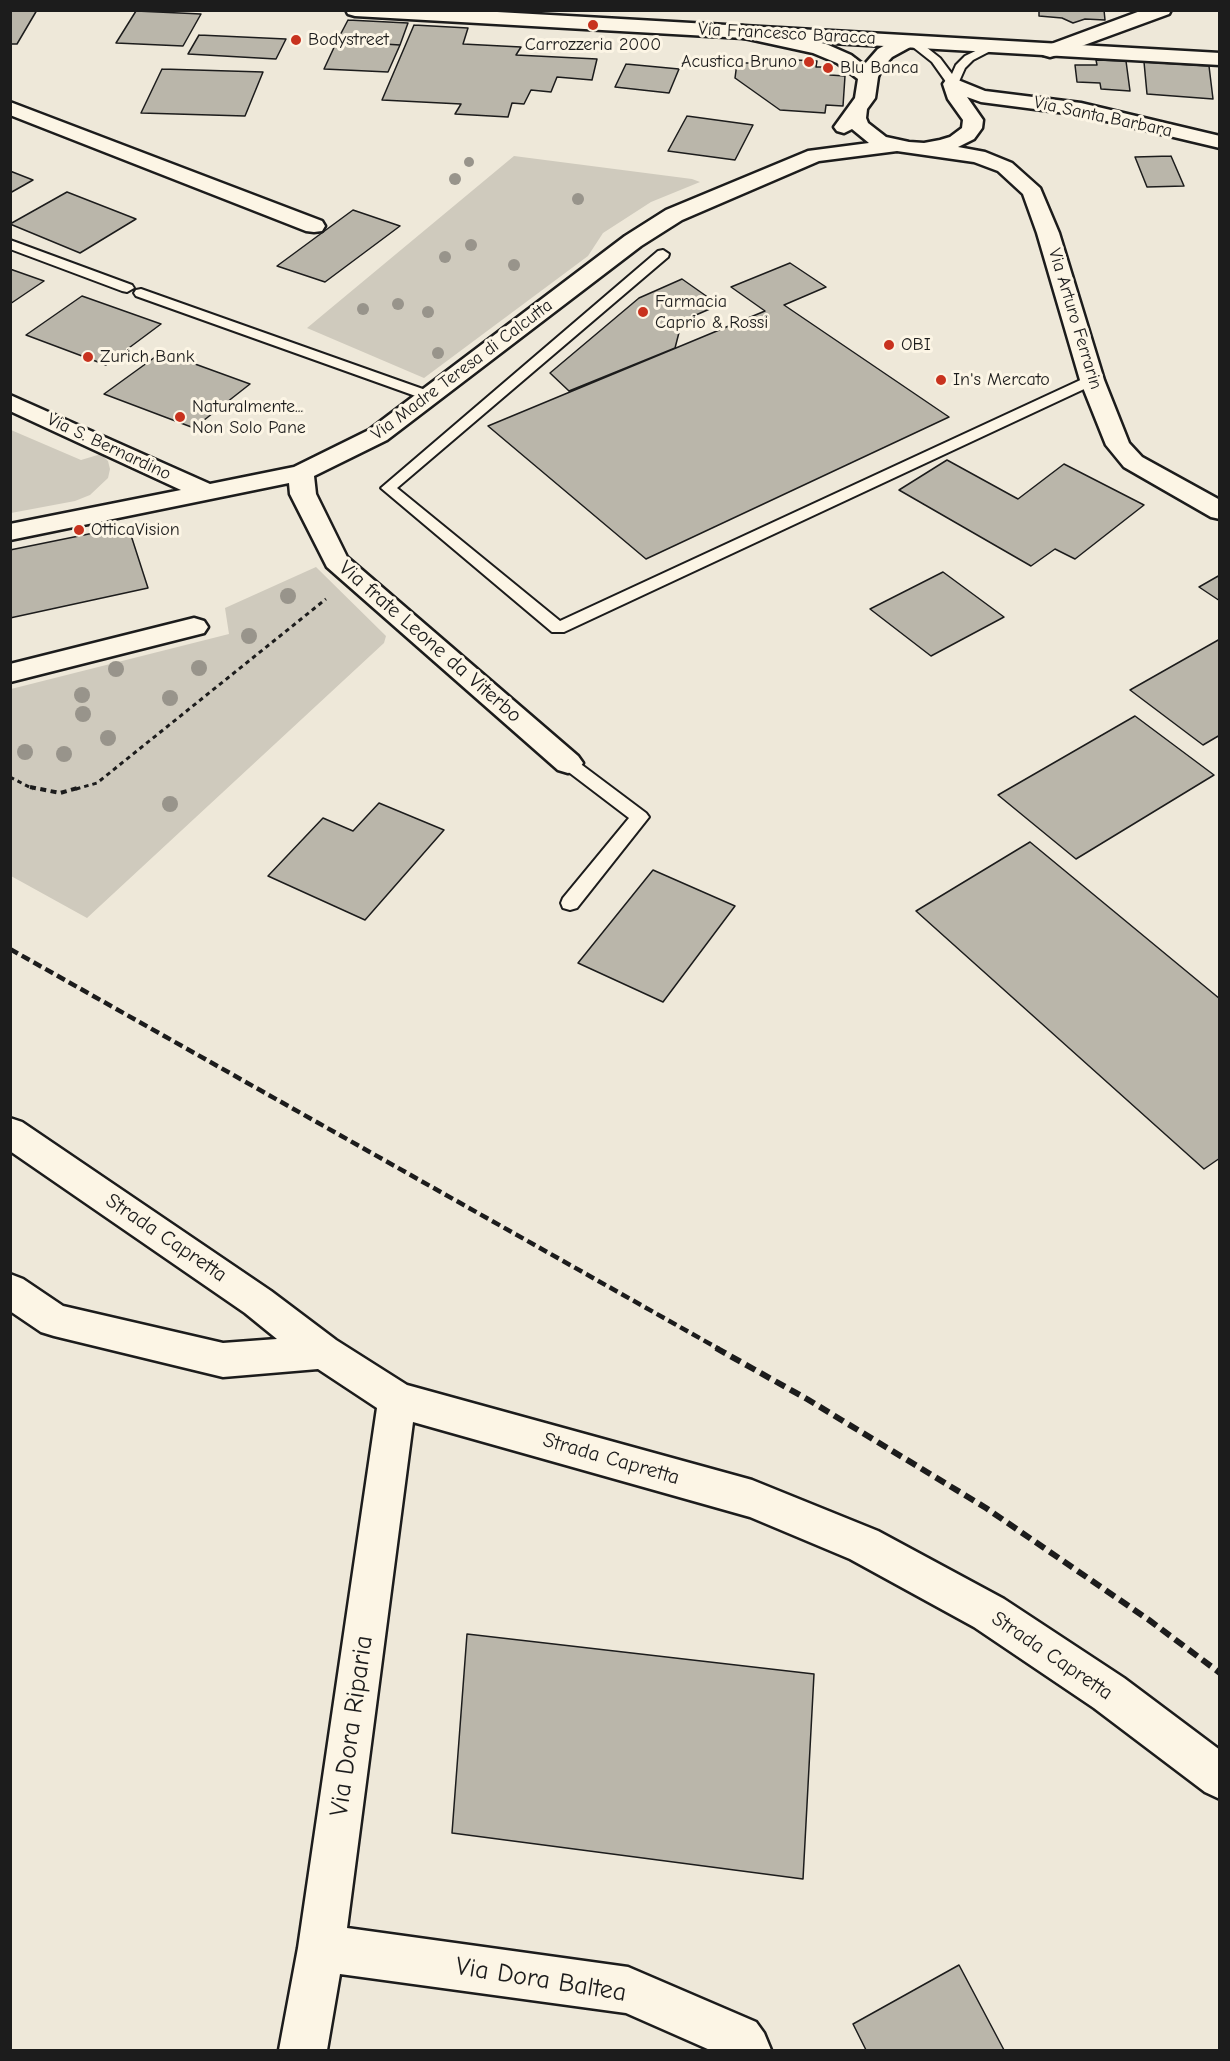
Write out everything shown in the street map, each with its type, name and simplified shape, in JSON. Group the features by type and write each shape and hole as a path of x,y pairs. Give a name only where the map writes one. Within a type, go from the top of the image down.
{"street":[{"name":"Via Francesco Baracca","path":"355,10 1220,59"},
{"path":"1050,51 1162,10"},
{"path":"740,32 819,48 844,59 868,77"},
{"path":"894,146 879,141 860,126 856,118 868,90 868,77 873,66 900,43 907,41"},
{"path":"815,155 894,146 924,149 957,141 967,135 972,128 973,120 958,99 953,84"},
{"name":"Via Santa Barbara","path":"953,84 981,96 1081,109 1220,142"},
{"path":"10,108 314,226"},
{"path":"815,155 836,136 858,110"},
{"name":"Via Arturo Ferrarin","path":"924,149 978,156 1005,166 1033,192 1048,232 1092,380 1118,445 1132,462 1220,511"},
{"name":"Via Madre Teresa di Calcutta","path":"10,532 301,472 378,435 633,241 674,215 815,155"},
{"name":"Via S. Bernardino","path":"10,402 207,492"},
{"name":"Via frate Leone da Viterbo","path":"301,472 303,494 336,561 568,763"},
{"path":"10,673 194,627"},
{"name":"Strada Capretta","path":"10,1132 258,1302 322,1352 397,1400 752,1499 864,1545 989,1613 1109,1693 1220,1777"},
{"path":"10,1290 54,1320 223,1359 322,1352"},
{"name":"Via Dora Riparia","path":"303,2050 321,1948 397,1400"},
{"name":"Via Dora Baltea","path":"321,1948 628,1990 739,2039 747,2050"}],"lane":[{"path":"907,41 917,45 936,60 953,84"},
{"path":"953,84 960,66 969,58 992,47"},
{"path":"10,244 127,288"},
{"path":"663,254 388,488 558,628 1092,380"},
{"path":"141,293 429,396"},
{"path":"568,763 640,817 570,903"}],"path":[{"path":"10,777 36,790 60,793 96,783 355,576"}],"shaded area":[{"path":"514,156 692,179 700,182 651,202 603,233 588,256 424,378 307,328"},
{"path":"11,430 81,460 101,454 108,461 110,469 108,478 90,495 75,501 11,513"},
{"path":"316,567 386,636 384,643 87,918 11,876 11,689 229,634 225,608"}],"building":[{"path":"10,10 37,10 17,44 10,44"},
{"path":"1039,10 1104,10 1105,20 1085,19 1073,23 1062,18 1039,16"},
{"path":"136,11 201,14 183,46 116,43"},
{"path":"348,20 408,23 400,45 337,41"},
{"path":"414,25 468,28 463,44 521,47 516,55 597,59 592,80 557,77 551,92 531,90 524,104 512,103 508,117 455,114 461,104 382,100"},
{"path":"199,35 286,39 276,59 188,54"},
{"path":"337,41 400,45 388,72 324,69"},
{"path":"751,58 817,61 816,67 831,67 830,75 845,76 843,106 826,105 825,113 780,110 735,78 737,63 750,63"},
{"path":"1096,60 1126,61 1130,91 1101,89 1100,83 1077,82 1075,65 1097,65"},
{"path":"1144,62 1209,66 1213,99 1147,94"},
{"path":"626,64 679,69 669,93 615,87"},
{"path":"162,69 263,72 245,116 141,113"},
{"path":"687,116 753,125 735,160 668,151"},
{"path":"1171,156 1184,186 1147,187 1135,157"},
{"path":"10,171 33,180 10,193"},
{"path":"67,192 136,219 80,253 10,224"},
{"path":"353,210 400,226 325,282 277,266"},
{"path":"790,263 826,287 784,305 949,417 646,559 488,426 765,311 731,287"},
{"path":"10,269 44,281 10,304"},
{"path":"682,279 719,305 682,321 675,348 569,391 550,373 639,298"},
{"path":"82,296 161,324 106,365 26,335"},
{"path":"162,352 250,384 194,428 104,394"},
{"path":"947,460 1018,499 1064,464 1144,505 1075,559 1055,549 1031,566 899,490"},
{"path":"128,526 148,588 10,618 10,550"},
{"path":"943,572 1004,617 931,656 870,609"},
{"path":"1220,575 1220,601 1199,587"},
{"path":"1220,639 1220,735 1203,745 1130,690"},
{"path":"1135,716 1214,775 1076,859 998,795"},
{"path":"379,803 444,830 365,920 268,876 323,818 353,831"},
{"path":"1030,842 1220,999 1220,1158 1204,1169 916,911"},
{"path":"653,870 735,906 663,1002 578,963"},
{"path":"467,1634 814,1674 803,1879 452,1833"},
{"path":"959,1965 1004,2050 866,2050 853,2024"}],"railway":[{"path":"10,949 719,1349"},
{"path":"716,1348 807,1399 986,1508 1149,1620 1220,1673"}],"place":[{"name":"Carrozzeria 2000","path":"593,25"},
{"name":"Bodystreet","path":"296,40"},
{"name":"Acustica Bruno","path":"809,62"},
{"name":"Blu Banca","path":"828,68"},
{"name":"Farmacia Caprio & Rossi","path":"643,312"},
{"name":"OBI","path":"889,345"},
{"name":"Zurich Bank","path":"88,357"},
{"name":"In's Mercato","path":"941,380"},
{"name":"Naturalmente... Non Solo Pane","path":"180,417"},
{"name":"OtticaVision","path":"79,530"}]}
